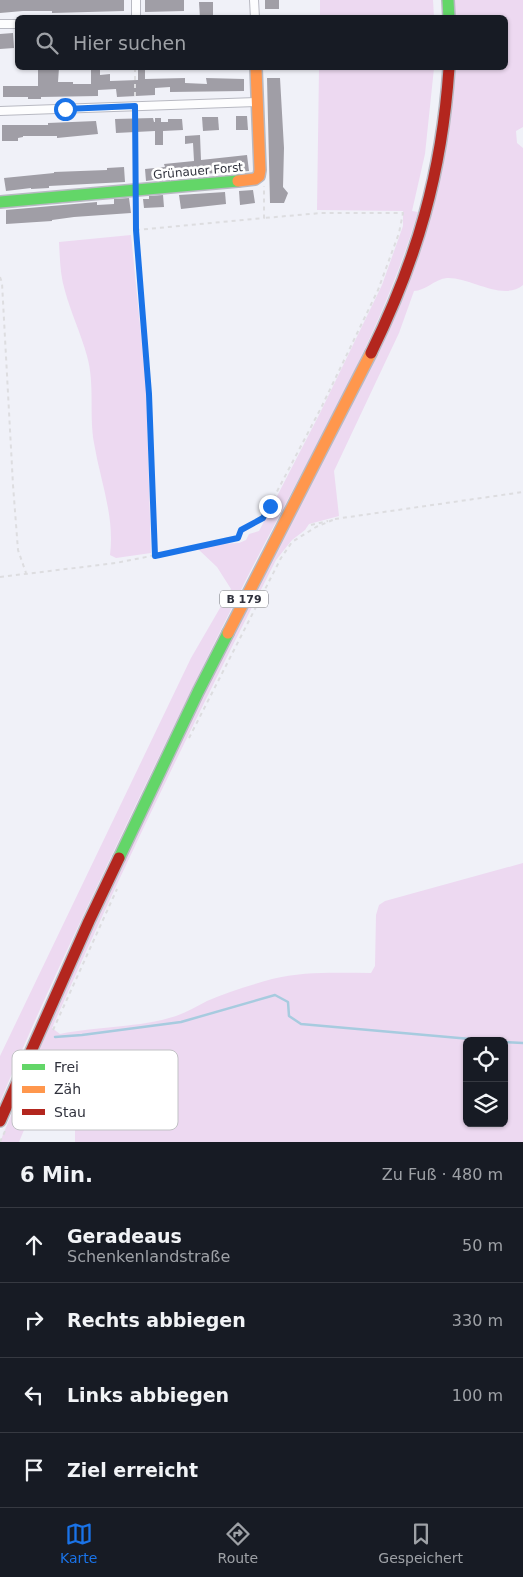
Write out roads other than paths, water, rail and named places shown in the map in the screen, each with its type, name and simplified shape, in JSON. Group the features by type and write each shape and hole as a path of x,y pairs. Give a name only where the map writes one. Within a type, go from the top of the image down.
{"main road":[{"path":"448,0 449,15"},
{"name":"Grünauer Forst","path":"0,202 255,179 259,176 256,70"},
{"name":"B 179","path":"34,1050 89,921 198,692 388,318 415,250 431,194 444,128 449,70"},
{"name":"B 179","path":"4,1122 12,1103"}],"street":[{"path":"136,0 136,15"},
{"path":"254,0 255,15"},
{"path":"0,24 15,24"},
{"path":"0,112 258,102"}],"waterway":[{"path":"55,1037 181,1022 275,995 288,1002 289,1016 301,1024 463,1038"},
{"path":"508,1042 523,1043"}]}
